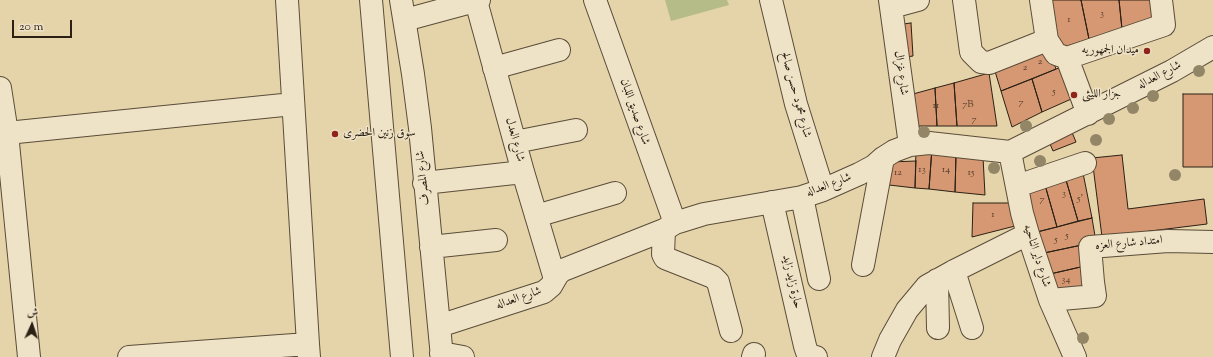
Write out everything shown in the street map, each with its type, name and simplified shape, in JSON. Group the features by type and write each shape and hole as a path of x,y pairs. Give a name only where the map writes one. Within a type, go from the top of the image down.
{"street":[{"path":"129,357 308,350 287,0"},
{"path":"371,0 402,357"},
{"path":"403,10 477,0"},
{"name":"شارع العدل","path":"477,0 523,172 555,279"},
{"name":"شارع صديق اللبان","path":"595,0 669,226"},
{"name":"شارع محمود حسن صالح","path":"771,0 796,104 823,190"},
{"path":"891,4 918,0"},
{"path":"964,0 972,52 980,62 989,63 1047,40"},
{"path":"1041,0 1047,40 1056,54 1067,58 1164,25 1161,0"},
{"name":"شارع غزال","path":"891,4 910,145"},
{"name":"شارع المصرف","path":"403,10 420,128 424,183 432,247 442,355"},
{"name":"شارع العداله","path":"439,326 544,292 551,286 558,274 563,270 669,226 704,214 802,197 823,190 864,172 874,166 882,158 910,145 930,143 1010,152 1172,71 1213,47"},
{"path":"494,68 559,50"},
{"path":"1067,58 1088,114"},
{"path":"0,88 7,133 29,357"},
{"path":"7,133 293,104"},
{"path":"515,142 576,130"},
{"name":"شارع داير الناحيه","path":"1010,152 1028,234 1050,300 1075,357"},
{"path":"863,265 882,158"},
{"path":"1017,186 1084,163"},
{"path":"424,183 523,172"},
{"path":"536,216 615,193"},
{"path":"802,197 819,279"},
{"name":"حارة زايد زايد","path":"772,202 805,346 807,352 811,356 816,357"},
{"path":"669,226 663,254 665,258 713,277 718,282 731,331"},
{"path":"883,357 906,310 927,286 1028,234"},
{"path":"432,247 496,240"},
{"name":"امتداد شارع العزه","path":"1050,300 1095,296 1092,282 1090,247 1168,241 1213,242"},
{"path":"938,328 946,275"},
{"path":"946,275 972,328"},
{"path":"442,355 463,357"}],"green space":[{"path":"665,0 727,0 729,5 671,21"}],"building":[{"path":"1049,0 1081,0 1089,39 1058,49"},
{"path":"1081,0 1119,0 1122,29 1089,39"},
{"path":"1119,0 1155,0 1155,18 1122,29"},
{"path":"911,23 913,56 899,58 896,25"},
{"path":"1047,45 1056,69 1001,91 994,68"},
{"path":"1066,65 1078,96 1042,112 1032,79"},
{"path":"989,73 997,126 957,126 954,83"},
{"path":"1032,79 1042,112 1012,127 1001,91"},
{"path":"954,83 957,126 937,126 935,88"},
{"path":"935,88 937,126 916,126 913,94"},
{"path":"1183,94 1213,94 1213,167 1183,167"},
{"path":"1071,130 1076,142 1053,151 1048,139"},
{"path":"916,148 932,148 929,189 915,188"},
{"path":"932,148 956,155 955,192 929,189"},
{"path":"956,155 983,157 985,195 955,192"},
{"path":"1122,155 1128,209 1204,199 1207,224 1102,237 1092,158"},
{"path":"916,161 915,188 889,185 890,162"},
{"path":"1082,168 1092,218 1078,221 1066,180"},
{"path":"1066,180 1078,221 1057,227 1045,185"},
{"path":"1045,185 1057,227 1037,232 1026,190"},
{"path":"973,203 1011,203 1015,226 972,237"},
{"path":"1092,218 1096,242 1044,253 1037,232"},
{"path":"1082,245 1085,266 1050,274 1044,253"},
{"path":"1085,266 1088,288 1056,294 1050,274"}],"place":[{"name":"ميدان الجمهوريه","path":"1147,51"},
{"name":"جزار الليثى","path":"1074,95"},
{"name":"سوق زنين الحضرى","path":"335,134"}]}
